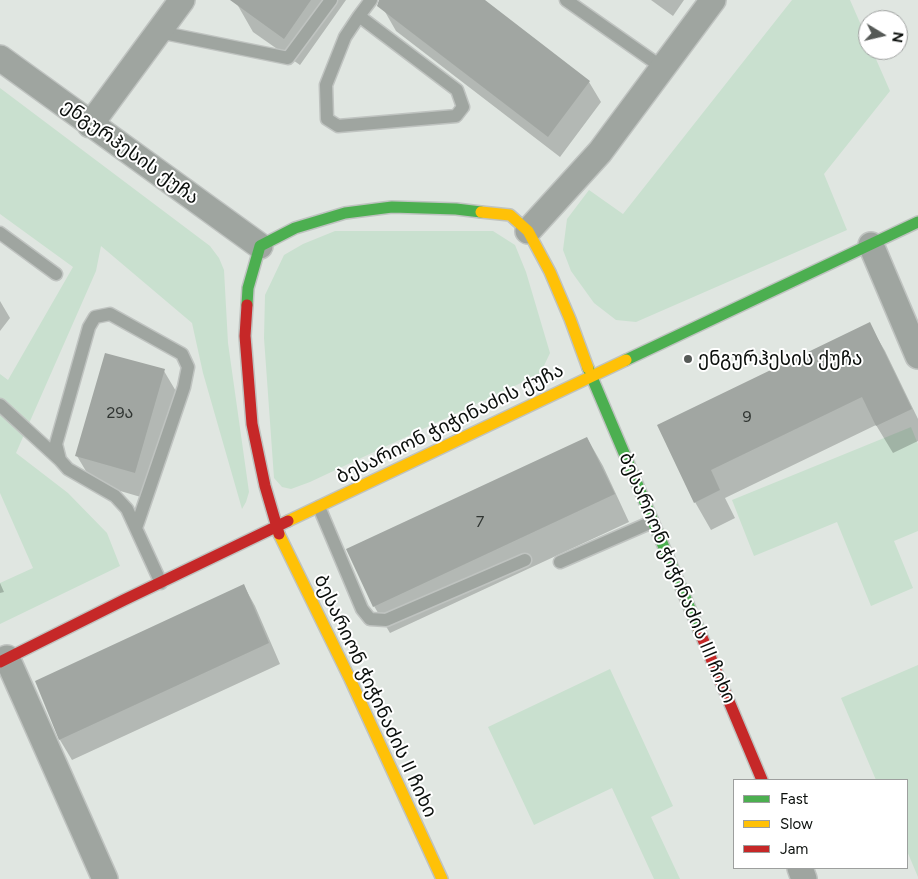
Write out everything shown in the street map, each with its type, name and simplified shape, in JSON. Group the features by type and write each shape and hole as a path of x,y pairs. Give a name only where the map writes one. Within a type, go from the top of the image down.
{"street":[{"path":"90,125 182,0"},
{"path":"528,231 600,152 713,0"},
{"name":"ენგურჰესის ქუჩა","path":"0,58 90,125 260,246"},
{"path":"276,528 252,424 245,336 248,288 260,246 296,228 345,213 392,207 456,209 510,215 528,231 554,280 591,376"},
{"name":"ბესარიონ ჭიჭინაძის ქუჩა","path":"4,660 591,376 918,222"},
{"path":"871,245 918,356"},
{"name":"ბესარიონ ჭიჭინაძის III ჩიხი","path":"591,376 762,779"},
{"name":"ბესარიონ ჭიჭინაძის II ჩიხი","path":"276,528 350,679 442,879"},
{"path":"4,660 105,879"}],"lane":[{"path":"159,32 288,58 331,0"},
{"path":"359,16 457,90 463,107 456,116 338,126 327,118 326,85 345,37 359,16 371,0"},
{"path":"566,0 663,68"},
{"path":"0,233 56,274"},
{"path":"60,460 56,444 89,327 95,317 110,314 182,354 188,367 184,387 136,528"},
{"path":"0,406 68,469 115,496 127,509 161,583"},
{"path":"319,508 362,609 370,619 386,620 525,560"},
{"path":"560,562 652,522"}],"green space":[{"path":"792,0 850,0 858,18 858,60 876,60 890,91 824,174 847,230 636,322 616,320 594,303 571,271 563,250 567,219 589,190 623,214"},
{"path":"0,88 210,246 219,258 224,270 228,343 249,492 242,509 203,373 192,323 101,246 96,271 16,453 68,493 107,533 120,566 0,624 0,583 33,568 0,493 0,374 8,380 73,267 0,214"},
{"path":"335,231 493,231 515,245 526,272 550,353 540,374 310,482 291,489 282,487 274,478 264,338 265,295 284,255 303,244"},
{"path":"911,427 918,444 918,531 894,541 913,588 871,606 837,522 754,556 732,500"},
{"path":"918,665 918,877 908,853 908,779 876,779 841,698"},
{"path":"610,669 673,806 651,817 680,879 654,879 612,788 534,825 488,727"}],"building":[{"path":"230,0 311,0 284,39"},
{"path":"379,0 485,0 590,81 548,137 377,6"},
{"path":"870,322 912,409 876,426 862,397 711,470 720,490 694,503 657,425"},
{"path":"105,353 165,369 135,473 75,456"},
{"path":"587,437 615,494 373,607 346,549"},
{"path":"244,584 269,643 59,740 35,681"}],"traffic: fast":[{"path":"247,305 248,288 260,246 295,228 345,213 392,207 456,209 481,212"},
{"path":"626,360 918,222"},
{"path":"588,368 699,630"}],"traffic: slow":[{"path":"481,212 510,215 528,231 550,272 588,368"},
{"path":"288,521 626,360"},
{"path":"279,534 350,679 442,879"}],"traffic: jam":[{"path":"247,305 245,336 252,424 265,486 279,534"},
{"path":"0,662 288,521"},
{"path":"699,630 762,779"}],"place":[{"name":"ენგურჰესის ქუჩა","path":"688,359"}]}
